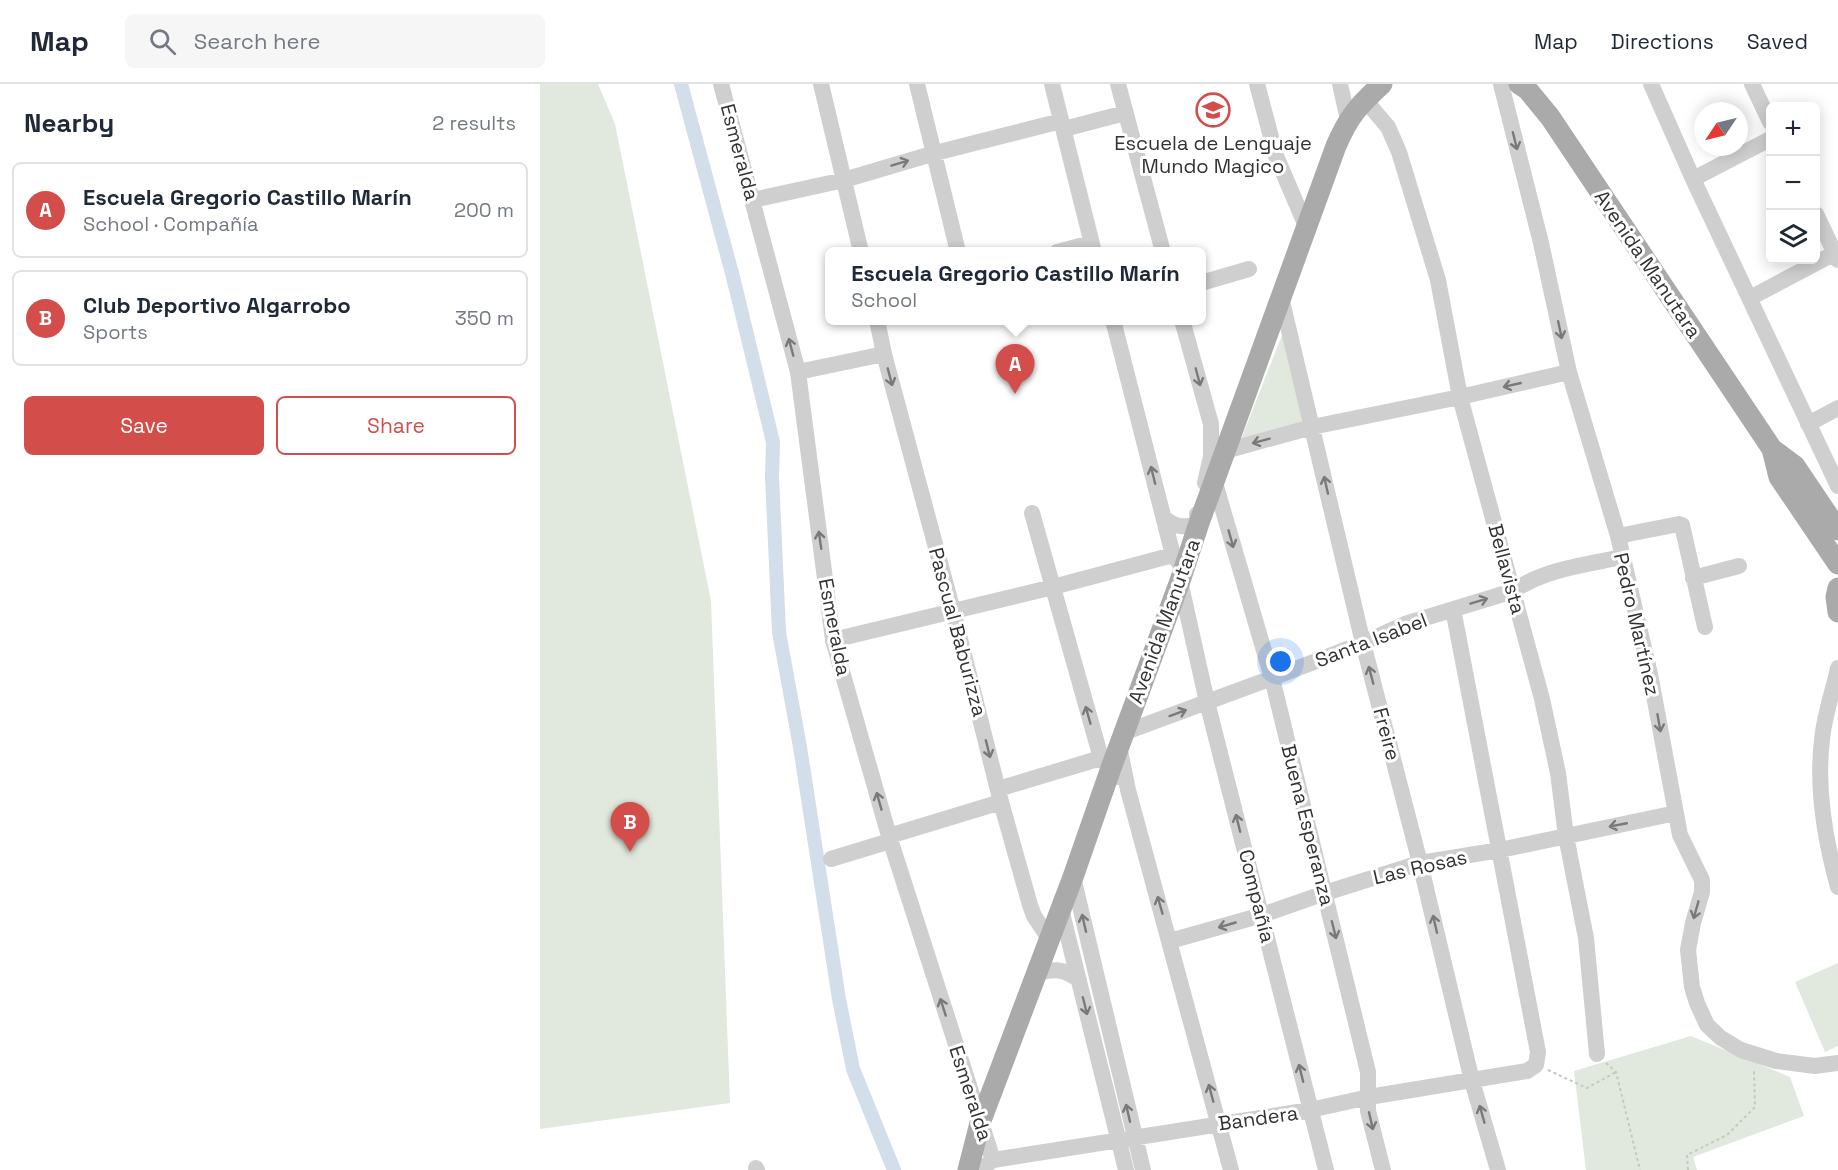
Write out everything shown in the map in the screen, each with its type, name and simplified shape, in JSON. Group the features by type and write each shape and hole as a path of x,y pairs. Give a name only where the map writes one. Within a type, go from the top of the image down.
{"main road":[{"name":"Avenida Manutara","path":"968,1170 980,1123 1073,878 1106,763 1121,740 1168,614 1179,568 1215,483 1306,226 1348,120 1382,84"},
{"name":"Avenida Manutara","path":"1519,84 1527,89 1550,117 1772,449 1779,477 1838,564"},
{"name":"Avenida Manutara","path":"1772,449 1795,466 1838,530"},
{"path":"1838,588 1836,597 1838,612"}],"street":[{"name":"Esmeralda","path":"721,84 798,372 833,640 890,838 980,1123 1000,1164"},
{"path":"821,84 860,247"},
{"path":"917,84 957,247"},
{"path":"1052,84 1093,247"},
{"path":"1118,84 1162,247"},
{"path":"1257,84 1276,156 1306,226"},
{"path":"1340,84 1348,120"},
{"name":"Pedro Martínez","path":"1501,84 1541,243 1569,372 1618,536 1650,674 1680,835 1702,880 1702,892 1688,950 1689,970 1697,1004 1707,1025 1741,1050 1776,1061 1815,1066 1838,1063"},
{"path":"1651,84 1693,179 1838,486"},
{"path":"1752,84 1766,114"},
{"name":"Bellavista","path":"1365,100 1388,127 1399,152 1438,280 1460,398 1542,699 1558,773 1566,836 1586,938 1597,1054"},
{"path":"753,200 844,180 935,153 1125,113"},
{"path":"1693,179 1766,141"},
{"path":"1750,297 1836,256 1820,224"},
{"path":"1206,282 1249,269"},
{"name":"Freire","path":"1281,297 1363,643 1420,863 1472,1081 1498,1170"},
{"name":"Pascual Baburizza","path":"878,325 1000,796 1034,916 1050,940"},
{"name":"Compañía","path":"1114,325 1179,568 1207,702 1326,1170"},
{"path":"1164,518 1177,526 1191,526 1199,523 1197,507 1212,456 1211,432 1183,325"},
{"path":"798,372 884,354"},
{"path":"1225,451 1312,427 1460,398 1569,372"},
{"path":"1808,424 1838,408"},
{"name":"Buena Esperanza","path":"1215,483 1272,678 1325,893 1368,1072 1368,1110 1383,1170"},
{"path":"1032,513 1106,763 1128,790"},
{"path":"1618,536 1682,525 1705,627"},
{"name":"Santa Isabel","path":"1121,740 1207,702 1363,643 1405,624 1513,591 1541,575 1622,557"},
{"path":"1693,578 1739,566"},
{"path":"833,640 1053,587 1179,568"},
{"path":"1453,609 1538,1052 1536,1065"},
{"path":"1168,614 1179,615 1189,622"},
{"path":"1837,676 1828,702 1821,741 1822,812 1829,857 1838,887"},
{"path":"1121,740 1128,790 1231,1170"},
{"path":"831,859 1000,796 1106,763"},
{"name":"Las Rosas","path":"1170,941 1262,915 1420,863 1500,850 1676,813"},
{"path":"1073,878 1126,1138 1126,1170"},
{"path":"1061,909 1079,980 1126,1138 1143,1170"},
{"path":"1037,974 1055,969 1070,973 1079,980"},
{"name":"Bandera","path":"1000,1164 1126,1138 1311,1110 1369,1097 1527,1071 1536,1065"}],"path":[{"path":"1597,1054 1616,1072 1640,1170"},
{"path":"1688,1170 1687,1155 1727,1135 1755,1107 1754,1054"},
{"path":"1536,1065 1587,1088 1616,1072"}],"shaded area":[{"path":"540,84 598,84 615,124 711,601 730,1103 540,1129"},
{"path":"1284,330 1306,428 1240,442"},
{"path":"1838,963 1838,1046 1825,1052 1795,982"},
{"path":"1691,1036 1790,1077 1804,1116 1693,1157 1697,1170 1586,1170 1574,1071"}],"waterway":[{"path":"681,84 733,277 773,442 772,476 779,632 800,747 839,999 853,1069 894,1170"}],"place":[{"name":"Escuela de Lenguaje Mundo Magico","path":"1213,110"},
{"name":"Escuela Gregorio Castillo Marín","path":"1015,394"},
{"name":"Club Deportivo Algarrobo","path":"630,852"}]}
